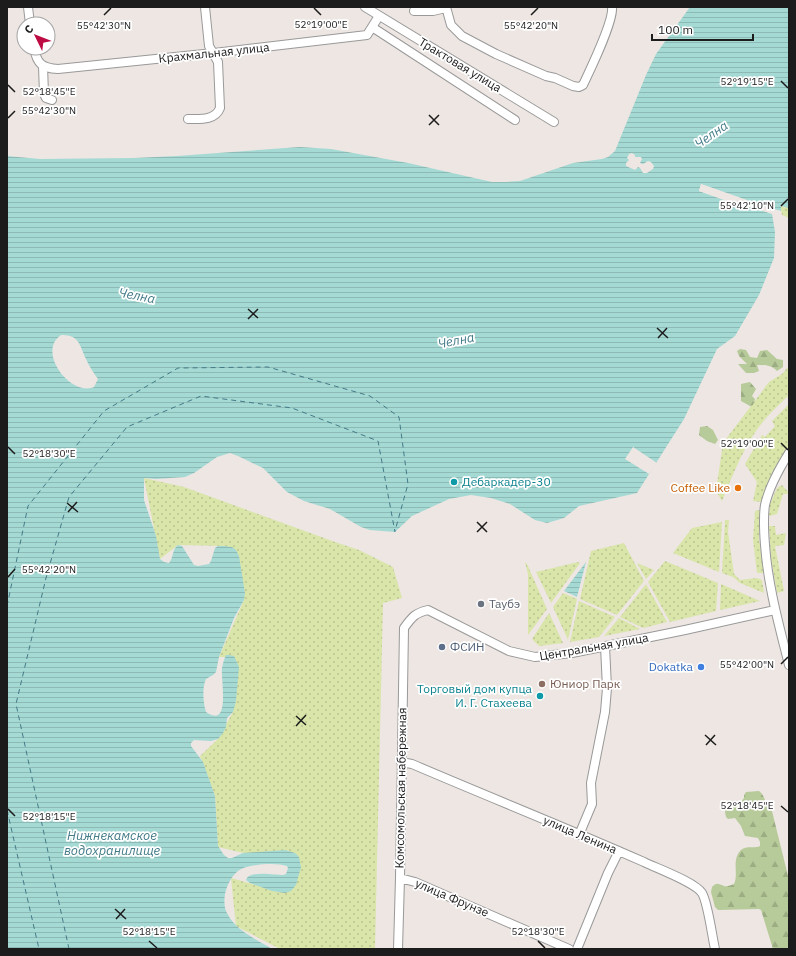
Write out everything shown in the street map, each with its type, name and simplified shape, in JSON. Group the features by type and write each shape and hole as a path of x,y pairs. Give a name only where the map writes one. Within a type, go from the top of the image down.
{"street":[{"path":"188,119 210,118 218,112 220,108 218,62 209,46 205,7"},
{"name":"Трактовая улица","path":"365,7 554,122"},
{"path":"414,11 434,11 446,7 451,25 462,36 496,54 546,76 579,87 584,85 612,11"},
{"name":"Крахмальная улица","path":"42,65 47,68 58,69 367,35 379,16"},
{"path":"372,26 516,120"},
{"path":"36,56 42,65 44,94 46,98 52,100"},
{"path":"789,453 771,486 766,505 764,529 766,556 775,610 789,665"},
{"name":"Центральная улица","path":"404,628 411,618 418,612 428,610 510,650 532,657 572,653 775,610"},
{"name":"Комсомольская набережная","path":"398,949 404,628"},
{"path":"579,835 592,804 590,783 606,712 606,646"},
{"name":"улица Ленина","path":"401,762 420,767 619,851 695,886 702,892 715,949"},
{"path":"577,949 608,873 619,851"},
{"name":"улица Фрунзе","path":"400,878 414,882 569,949"}],"green space":[{"path":"780,206 789,208 789,218 782,215"},
{"path":"740,349 746,350 750,357 757,358 760,351 767,350 777,359 783,360 783,367 777,371 768,366 757,365 759,371 754,373 746,373 738,364 747,364 739,356 737,351"},
{"path":"789,366 789,395 767,417 753,436 741,457 722,501 716,491 723,443 769,382 782,374"},
{"path":"750,382 756,389 752,396 755,399 753,405 750,406 741,401 741,384"},
{"path":"789,404 789,448 770,480 761,502 753,501 757,482 745,464 762,435 765,437 775,426 772,421"},
{"path":"707,426 713,430 718,440 715,444 707,441 699,435 700,427"},
{"path":"144,478 184,487 359,550 393,567 402,598 383,603 375,949 280,949 236,926 231,878 285,893 295,853 243,853 218,847 215,796 200,756 218,739 233,712 233,657 219,657 244,600 224,546 178,545 160,559"},
{"path":"782,485 788,492 787,494 783,494 777,514 769,516 770,504 777,488"},
{"path":"760,510 759,539 764,573 757,573 753,540 755,511"},
{"path":"725,520 729,520 728,532 734,574 740,580 757,578 762,580 764,593 740,583 733,577 722,573"},
{"path":"722,522 719,572 673,553 692,528"},
{"path":"769,526 775,526 776,535 786,533 784,545 775,546 784,591 777,593 771,558"},
{"path":"624,543 644,581 617,615 580,599 591,551"},
{"path":"665,561 718,583 716,611 670,622 648,582"},
{"path":"525,562 547,609 528,635 528,574"},
{"path":"578,562 580,563 551,603 536,572"},
{"path":"637,563 654,570 646,579"},
{"path":"646,584 667,622 643,628 620,617"},
{"path":"721,584 760,601 720,610"},
{"path":"563,593 577,599 568,640 553,607"},
{"path":"579,601 615,617 599,637 570,642"},
{"path":"549,613 563,643 539,646 532,639"},
{"path":"619,618 640,629 604,636"},
{"path":"759,791 771,807 789,880 789,949 773,949 761,910 718,910 715,907 711,892 712,887 716,884 726,886 734,884 736,876 736,858 741,850 760,846 758,838 745,836 741,826 735,818 728,819 725,812 726,808 738,806 744,798 746,792"}],"water":[{"path":"690,7 789,7 789,208 781,206 781,211 773,210 701,184 699,191 772,214 775,232 774,258 759,295 735,336 717,349 684,419 637,493 579,506 564,518 547,523 535,520 510,504 491,498 471,495 449,499 412,516 395,532 370,530 361,527 330,509 304,501 287,492 263,468 230,453 217,457 194,473 185,477 156,479 144,478 144,500 156,536 160,559 169,563 178,545 182,546 194,565 198,566 209,564 215,548 218,546 232,547 236,550 239,556 245,593 244,600 234,618 219,657 216,672 206,679 203,691 206,712 216,716 218,715 221,712 223,701 223,663 226,655 234,656 239,667 236,701 233,712 227,718 226,727 218,739 211,741 194,740 191,743 191,746 203,762 215,796 218,846 224,855 228,858 232,858 243,853 285,850 295,853 299,857 301,867 296,885 291,891 285,893 272,891 250,883 246,880 248,877 257,874 286,874 288,868 287,866 269,864 255,865 238,871 233,876 227,887 224,901 226,911 231,919 241,930 272,949 7,949 7,156 40,159 134,158 300,147 331,149 408,163 492,182 520,181 573,163 602,159 608,157 615,151 656,54","holes":["632,153 635,157 641,157 642,159 640,163 643,164 648,161 651,162 654,166 653,169 647,173 643,173 638,167 635,170 626,166 626,163 629,160 627,158 629,154","61,335 72,336 80,345 88,364 98,379 94,387 85,388 76,385 67,379 54,362 52,352 54,343"]},
{"path":"586,562 577,597 564,591"}],"pier":[{"path":"701,184 747,200 748,202 781,211 782,213 773,212 774,214 747,206 746,208 699,191","holes":["702,187 766,210 747,204 745,205 701,190"]},
{"path":"633,447 657,463 649,474 625,459"}],"ferry route":[{"path":"7,606 28,506 104,411 178,368 268,367 370,396 399,417 408,484 395,531"},
{"path":"69,949 16,704 46,578 69,497 127,427 201,396 292,408 378,441 395,532"},
{"path":"7,810 39,949"}],"place":[{"name":"Дебаркадер-30","path":"454,482"},
{"name":"Coffee Like","path":"738,488"},
{"name":"Таубэ","path":"481,604"},
{"name":"ФСИН","path":"442,647"},
{"name":"Dokatka","path":"701,667"},
{"name":"Юниор Парк","path":"542,684"},
{"name":"Торговый дом купца И. Г. Стахеева","path":"540,696"}],"water label":[{"name":"Челна","path":"711,134"},
{"name":"Челна","path":"137,295"},
{"name":"Челна","path":"456,340"},
{"name":"Нижнекамское водохранилище","path":"112,842"}]}
